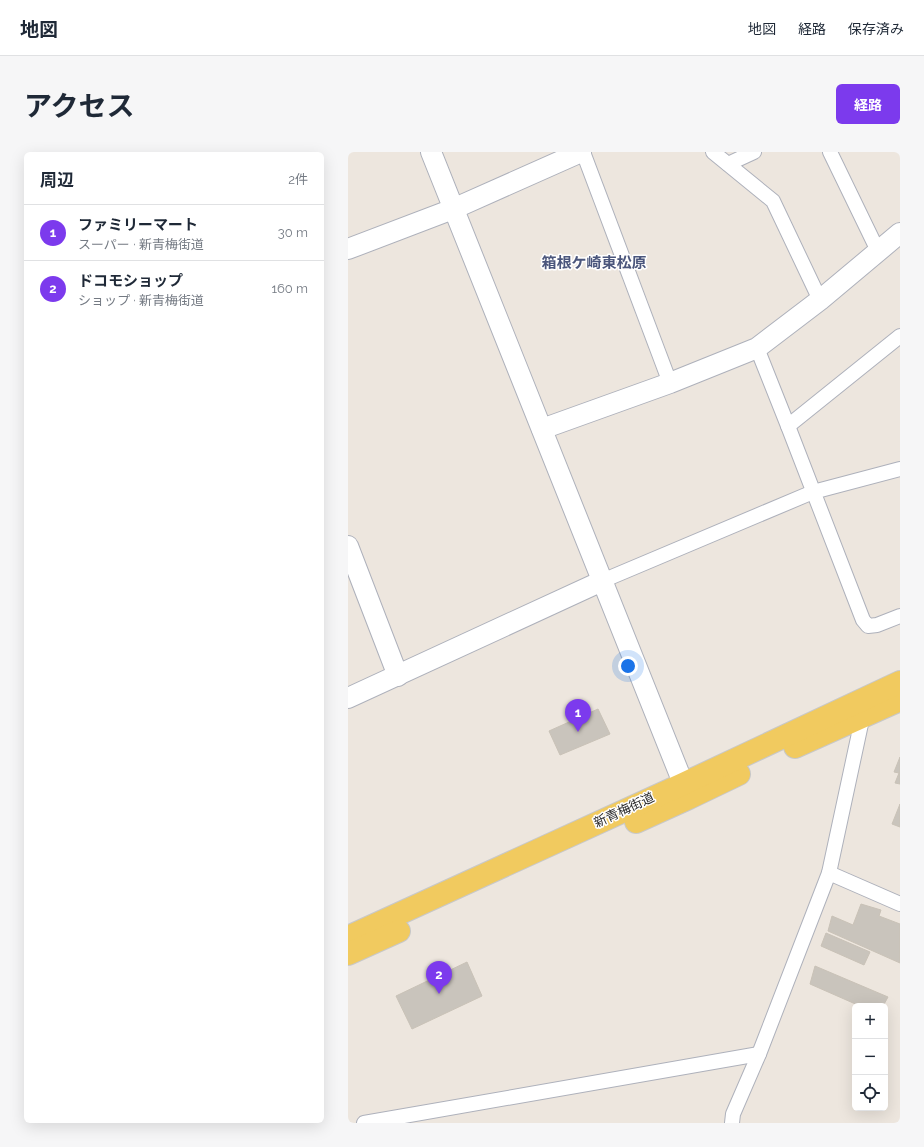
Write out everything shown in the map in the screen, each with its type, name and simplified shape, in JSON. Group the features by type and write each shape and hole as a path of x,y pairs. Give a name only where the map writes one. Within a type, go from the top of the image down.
{"main road":[{"name":"新青梅街道","path":"348,937 686,791 775,756 859,710 900,682"},
{"name":"新青梅街道","path":"859,710 900,700"},
{"name":"新青梅街道","path":"348,954 686,791"}],"street":[{"path":"431,152 686,791"},
{"path":"348,249 453,208 582,152 670,383"},
{"path":"713,152 773,201 820,300"},
{"path":"728,164 754,152"},
{"path":"830,152 878,251"},
{"path":"542,429 670,383 756,348 820,300 900,233"},
{"path":"788,426 900,336"},
{"path":"756,348 788,426 863,620 868,626 877,625 900,616"},
{"path":"348,698 602,581 813,492 900,468"},
{"path":"348,546 398,676"},
{"path":"732,1123 734,1114 759,1054 829,873 861,724 859,710"},
{"path":"829,873 900,904"},
{"path":"364,1123 400,1120 759,1054"}],"building":[{"path":"598,709 610,734 560,755 549,731"},
{"path":"900,757 900,784 895,783 899,773 894,772"},
{"path":"900,804 900,827 892,824"},
{"path":"861,904 881,910 879,916 900,924 900,963 828,931 832,916 853,925"},
{"path":"826,933 870,952 864,965 821,946"},
{"path":"467,962 482,996 412,1029 396,996"},
{"path":"815,966 888,997 885,1003 853,1003 810,984"}],"place":[{"name":"ファミリーマート","path":"578,732"},
{"name":"ドコモショップ","path":"439,994"}],"district":[{"name":"箱根ケ崎東松原","path":"594,263"}]}
